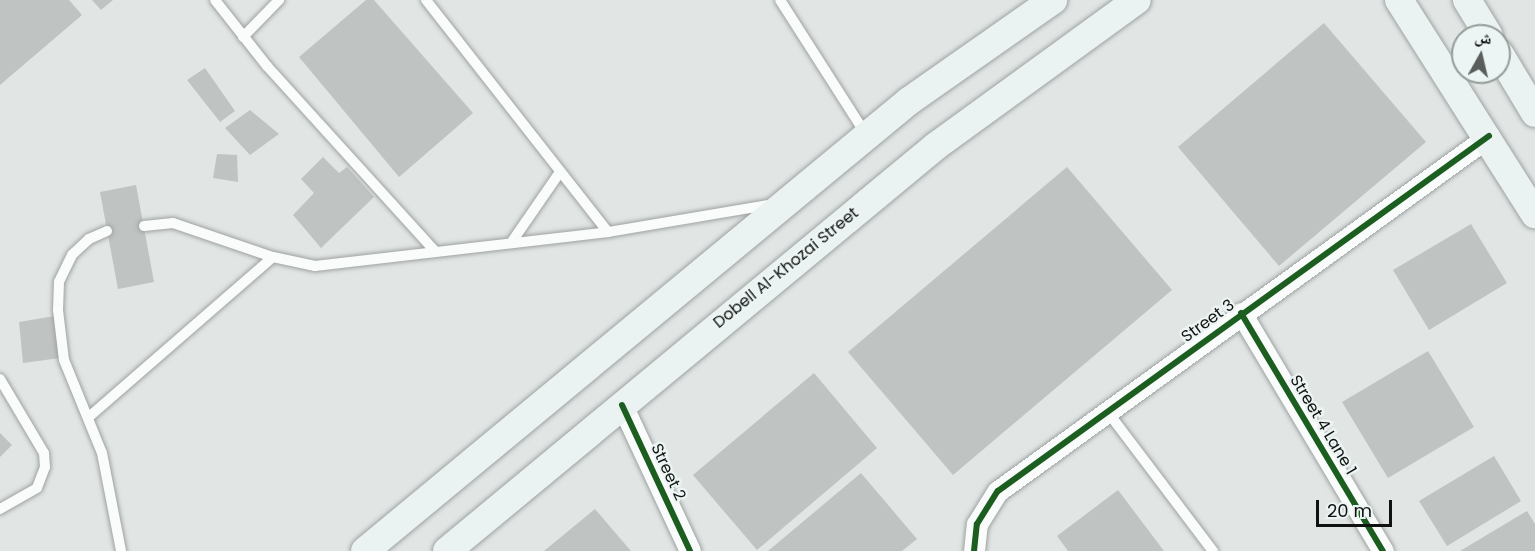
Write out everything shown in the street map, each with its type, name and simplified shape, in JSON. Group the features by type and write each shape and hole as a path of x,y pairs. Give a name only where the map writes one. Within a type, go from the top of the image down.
{"main road":[{"name":"Dobell Al-Khozai Street","path":"447,551 936,146 1137,0"},
{"path":"1399,0 1489,136 1535,214"},
{"path":"1467,0 1482,24"},
{"path":"365,551 909,101 1050,1"},
{"path":"1511,73 1535,113"}],"street":[{"name":"Street 3","path":"975,551 977,524 998,491 1241,313 1489,136"},
{"name":"Street 4 Lane 1","path":"1241,313 1383,551"},
{"name":"Street 2","path":"622,405 690,551"}],"lane":[{"path":"215,0 243,37 435,251"},
{"path":"243,37 279,0"},
{"path":"426,0 608,232"},
{"path":"780,0 867,136"},
{"path":"511,243 560,171"},
{"path":"144,226 173,223 273,256 315,266 608,232 785,202"},
{"path":"107,231 89,239 72,255 59,282 64,360 75,391 90,416 102,453 121,551"},
{"path":"90,416 273,256"},
{"path":"0,379 44,453 45,467 37,488 0,509"},
{"path":"1107,411 1213,551"}],"building":[{"path":"0,0 69,0 82,15 0,85"},
{"path":"92,0 113,0 101,10"},
{"path":"366,0 374,0 473,113 399,177 299,57"},
{"path":"1324,23 1426,142 1279,266 1178,147"},
{"path":"205,68 235,111 220,122 187,80"},
{"path":"250,110 279,134 250,155 225,128"},
{"path":"217,154 237,155 238,182 213,178"},
{"path":"323,157 339,173 347,167 374,197 321,248 293,215 314,193 301,179"},
{"path":"1067,167 1172,290 953,475 848,352"},
{"path":"136,185 154,282 118,289 100,192"},
{"path":"1471,224 1507,283 1429,330 1393,270"},
{"path":"55,316 60,358 23,363 19,322"},
{"path":"1428,351 1474,427 1388,478 1342,402"},
{"path":"814,373 877,448 757,550 693,475"},
{"path":"0,433 12,445 0,457"},
{"path":"1494,456 1521,501 1447,546 1419,501"},
{"path":"861,473 917,539 902,551 768,551"},
{"path":"1118,490 1164,551 1068,551 1057,536"},
{"path":"595,509 631,551 544,551"},
{"path":"1527,511 1535,524 1535,551 1460,551"}],"cycle path":[{"path":"974,551 977,524 998,491 1489,136"},
{"path":"1241,313 1383,551"},
{"path":"622,405 690,551"}]}
